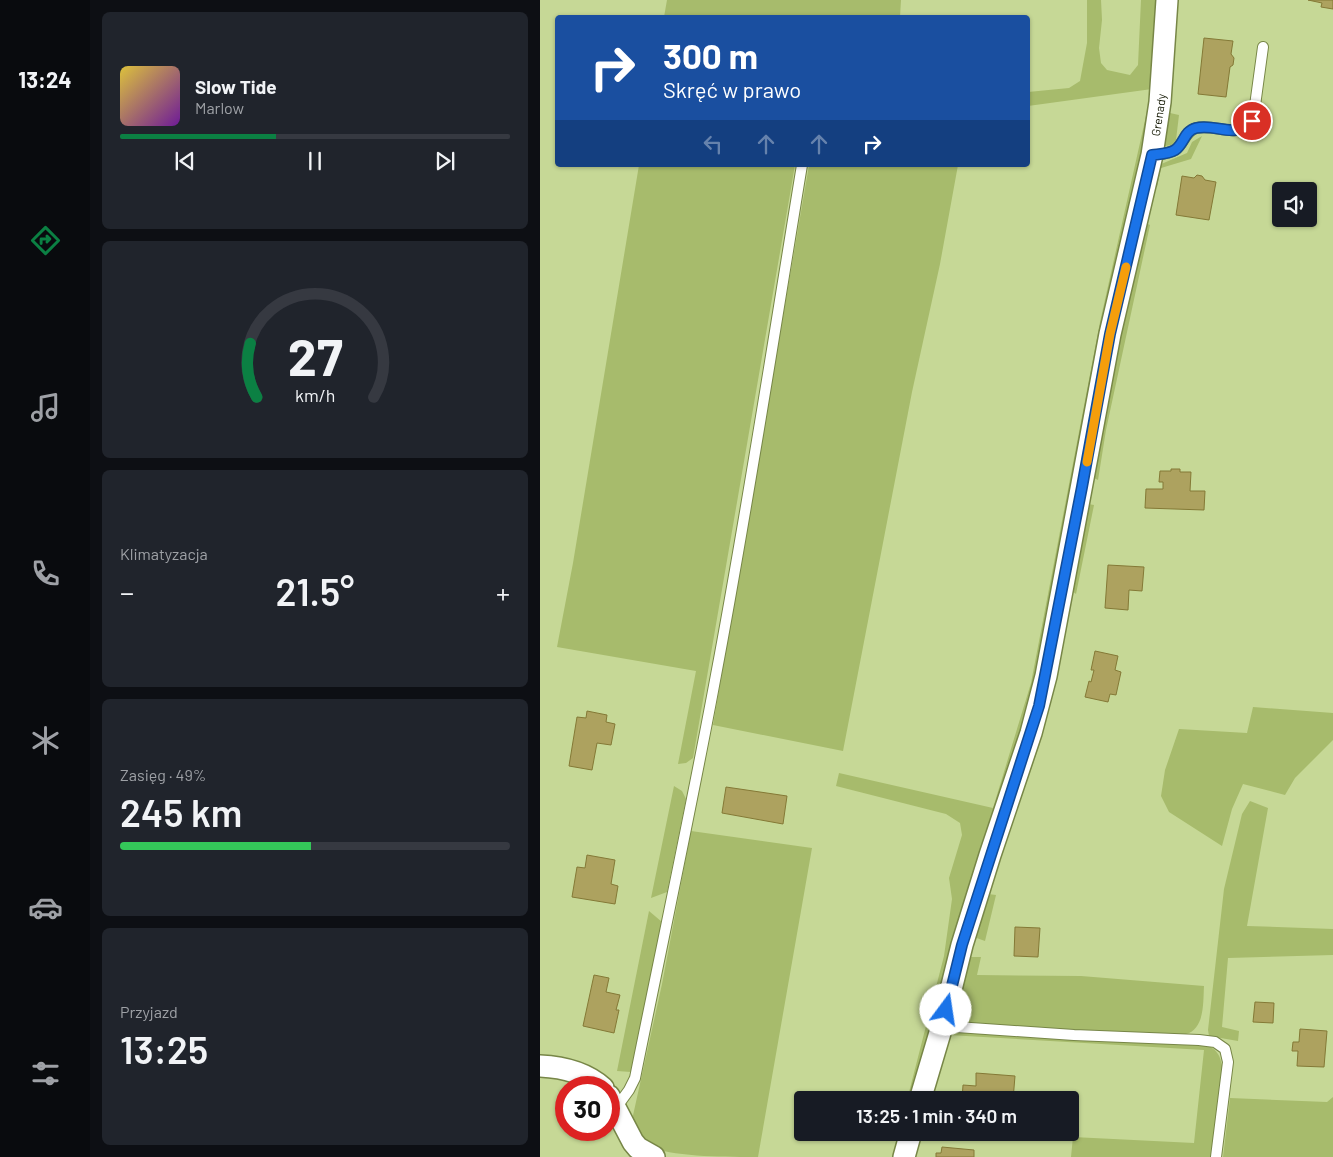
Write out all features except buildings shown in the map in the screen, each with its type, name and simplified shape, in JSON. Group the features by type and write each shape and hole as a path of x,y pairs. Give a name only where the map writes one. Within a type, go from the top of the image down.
{"street":[{"name":"Grenady","path":"923,1091 942,1026 964,936 1039,706 1110,334 1152,155 1160,102 1167,0"},
{"path":"540,1066 567,1069 585,1076"},
{"path":"620,1118 632,1142 654,1157"},
{"path":"904,1157 908,1141"}],"lane":[{"path":"1152,155 1175,150 1188,132 1195,128 1206,127 1232,131 1241,130 1247,126 1252,121 1254,113 1263,48"},
{"path":"620,1097 630,1090 635,1078 718,666 802,167"},
{"path":"942,1026 1215,1042 1224,1049 1228,1062 1216,1157"}],"green space":[{"path":"667,0 901,0 900,15 664,15"},
{"path":"1087,0 1101,0 1102,20 1099,48 1101,63 1107,70 1130,75 1138,65 1141,0 1156,0 1152,89 1030,106 1030,92 1069,88 1080,81 1087,43"},
{"path":"1176,0 1170,113 1179,115 1176,140 1172,145 1165,146 1163,141"},
{"path":"1152,91 1140,176 1026,720 917,1091 909,1091 944,956 952,899 949,878 962,835 960,823 946,814 836,786 839,773 993,808 1031,683 1100,322"},
{"path":"1202,136 1191,159 1161,168 1157,187 1153,186 1159,165 1187,153 1192,142"},
{"path":"639,167 795,167 693,758 686,763 678,764 696,671 557,647 573,563"},
{"path":"809,167 958,167 843,751 713,725"},
{"path":"1144,222 1150,225 1106,430 1098,480 1094,478 1099,429"},
{"path":"1088,504 1094,505 1076,594 1068,588"},
{"path":"1253,707 1333,713 1333,740 1295,778 1285,795 1243,784 1232,809 1222,846 1169,812 1161,796 1165,770 1179,729 1247,733"},
{"path":"1034,743 1040,743 988,894 996,895 985,941 971,936"},
{"path":"674,786 682,791 686,799 667,892 651,898"},
{"path":"1250,801 1268,808 1247,926 1333,929 1333,955 1228,958 1222,1027 1239,1031 1238,1041 1209,1036 1208,1030 1224,889 1242,814"},
{"path":"691,831 812,848 758,1157 704,1156 664,1151 654,1148 647,1142 632,1120 662,984"},
{"path":"649,911 662,922 631,1072 617,1071"},
{"path":"966,957 981,957 977,975 1081,976 1204,986 1202,1014 1197,1027 1186,1034 1074,1030 961,1022 955,1018 954,1009"},
{"path":"953,1032 1209,1046 1218,1054 1222,1066 1211,1157 1071,1157 1073,1141 1079,1141 1079,1137 1194,1143 1204,1050 949,1035"},
{"path":"1333,1097 1333,1157 1223,1157 1230,1098 1327,1102"}],"slow traffic":[{"path":"1087,462 1110,334 1126,267"}],"route":[{"path":"946,1010 962,945 1039,706 1110,334 1152,155 1175,150 1188,132 1195,128 1241,130 1252,121"}]}
